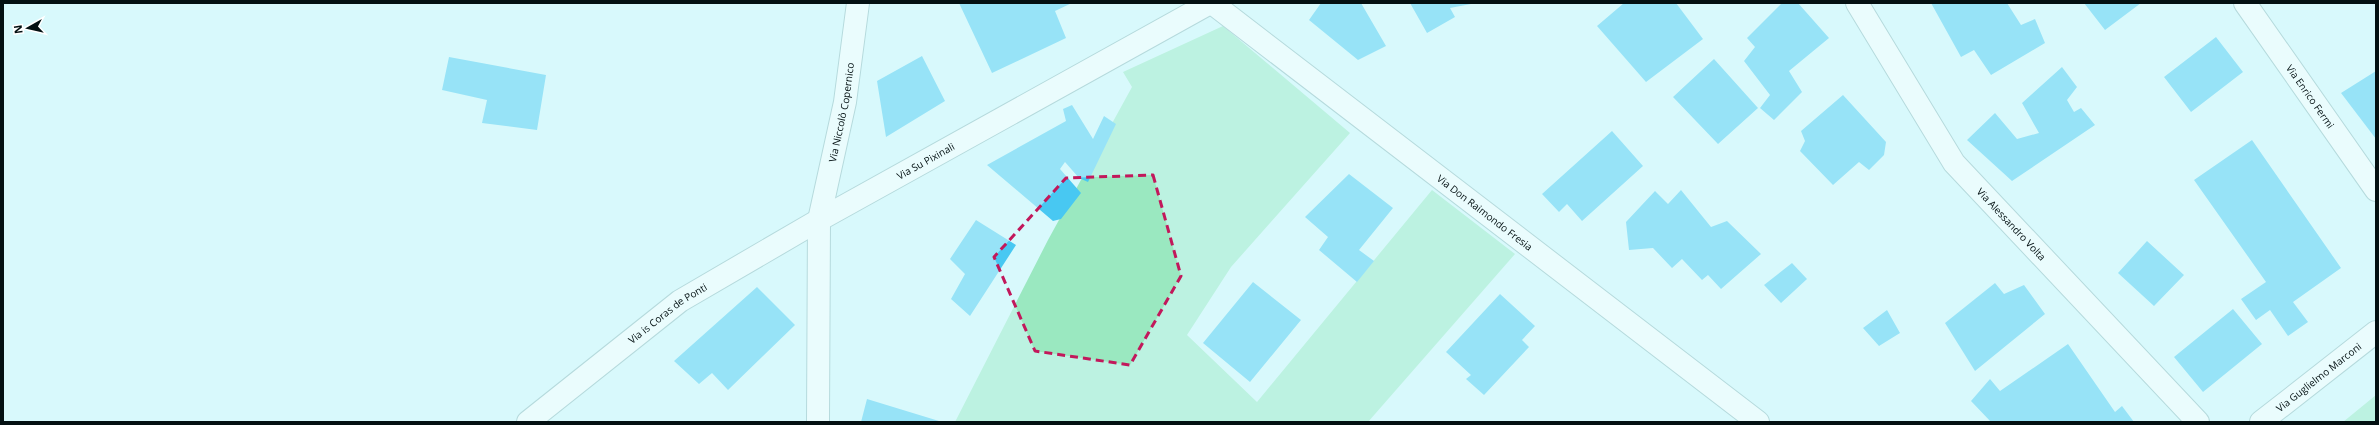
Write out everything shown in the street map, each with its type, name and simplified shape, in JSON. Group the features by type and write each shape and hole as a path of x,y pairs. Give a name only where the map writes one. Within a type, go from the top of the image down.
{"street":[{"name":"Via Niccolò Copernico","path":"819,220 845,102 858,3"},
{"name":"Via Su Pixinali","path":"819,220 1211,3"},
{"name":"Via Don Raimondo Fresia","path":"1211,3 1758,422"},
{"name":"Via Alessandro Volta","path":"1857,3 1954,163 2198,422"},
{"name":"Via Enrico Fermi","path":"2245,3 2376,190"},
{"name":"Via is Coras de Ponti","path":"528,422 680,301 819,220"},
{"path":"818,422 819,220"},
{"name":"Via Guglielmo Marconi","path":"2261,422 2376,332"}],"highlighted area":[{"path":"1153,175 1181,276 1130,365 1035,351 994,257 1066,178"}],"green space":[{"path":"1223,26 1350,133 1231,267 1187,335 1257,402 1432,190 1515,254 1368,422 955,422 1048,240 1132,87 1123,72"},
{"path":"2376,395 2376,422 2343,422"}],"building":[{"path":"959,3 1072,3 1055,11 1066,38 992,73"},
{"path":"1321,3 1361,3 1386,46 1358,60 1309,20"},
{"path":"1410,3 1471,4 1450,8 1455,17 1427,33"},
{"path":"1624,3 1676,3 1703,39 1646,82 1597,26"},
{"path":"1782,3 1798,3 1829,38 1789,71 1802,92 1774,120 1760,108 1770,95 1744,61 1755,47 1747,38"},
{"path":"1931,3 2007,3 2021,25 2035,19 2045,43 1991,75 1974,50 1961,57"},
{"path":"2084,3 2141,3 2105,30"},
{"path":"2216,37 2243,72 2191,112 2164,77"},
{"path":"922,56 945,101 886,137 877,81"},
{"path":"449,57 546,75 537,130 482,123 487,100 442,90"},
{"path":"1714,59 1758,108 1718,144 1673,97"},
{"path":"2062,67 2077,87 2067,100 2074,112 2081,108 2095,125 2012,181 1967,140 1995,113 2017,139 2039,133 2022,103"},
{"path":"2376,71 2376,139 2341,93"},
{"path":"1843,95 1886,142 1884,155 1869,170 1859,162 1833,185 1800,151 1805,141 1801,131"},
{"path":"1072,105 1093,139 1104,116 1116,124 1088,182 1079,178 1065,162 1060,169 1081,193 1061,219 1053,221 987,165 1066,121 1063,109"},
{"path":"1612,131 1643,166 1582,221 1567,204 1559,212 1542,194"},
{"path":"2252,140 2341,268 2293,302 2308,322 2288,336 2270,310 2256,320 2241,299 2266,282 2194,180"},
{"path":"1349,174 1393,208 1359,250 1374,261 1357,282 1319,250 1328,237 1305,217"},
{"path":"1681,190 1711,227 1727,221 1761,254 1721,289 1708,275 1702,280 1682,259 1672,268 1653,248 1629,250 1626,222 1655,191 1668,204"},
{"path":"976,220 1016,245 970,316 951,299 965,274 950,259"},
{"path":"2147,241 2184,275 2154,306 2118,273"},
{"path":"1792,263 1807,279 1781,303 1764,285"},
{"path":"1253,282 1301,320 1250,382 1203,343"},
{"path":"1995,283 2004,294 2024,285 2045,314 1975,371 1945,323"},
{"path":"757,287 795,325 728,390 712,373 699,384 674,361"},
{"path":"1500,294 1535,326 1522,340 1529,347 1484,395 1466,379 1471,375 1446,352"},
{"path":"2233,309 2262,344 2203,392 2174,357"},
{"path":"1887,310 1900,333 1879,346 1863,328"},
{"path":"2068,344 2115,412 2122,406 2134,422 1991,422 1971,401 1990,379 2000,391"},
{"path":"867,399 939,421 861,422"}]}
